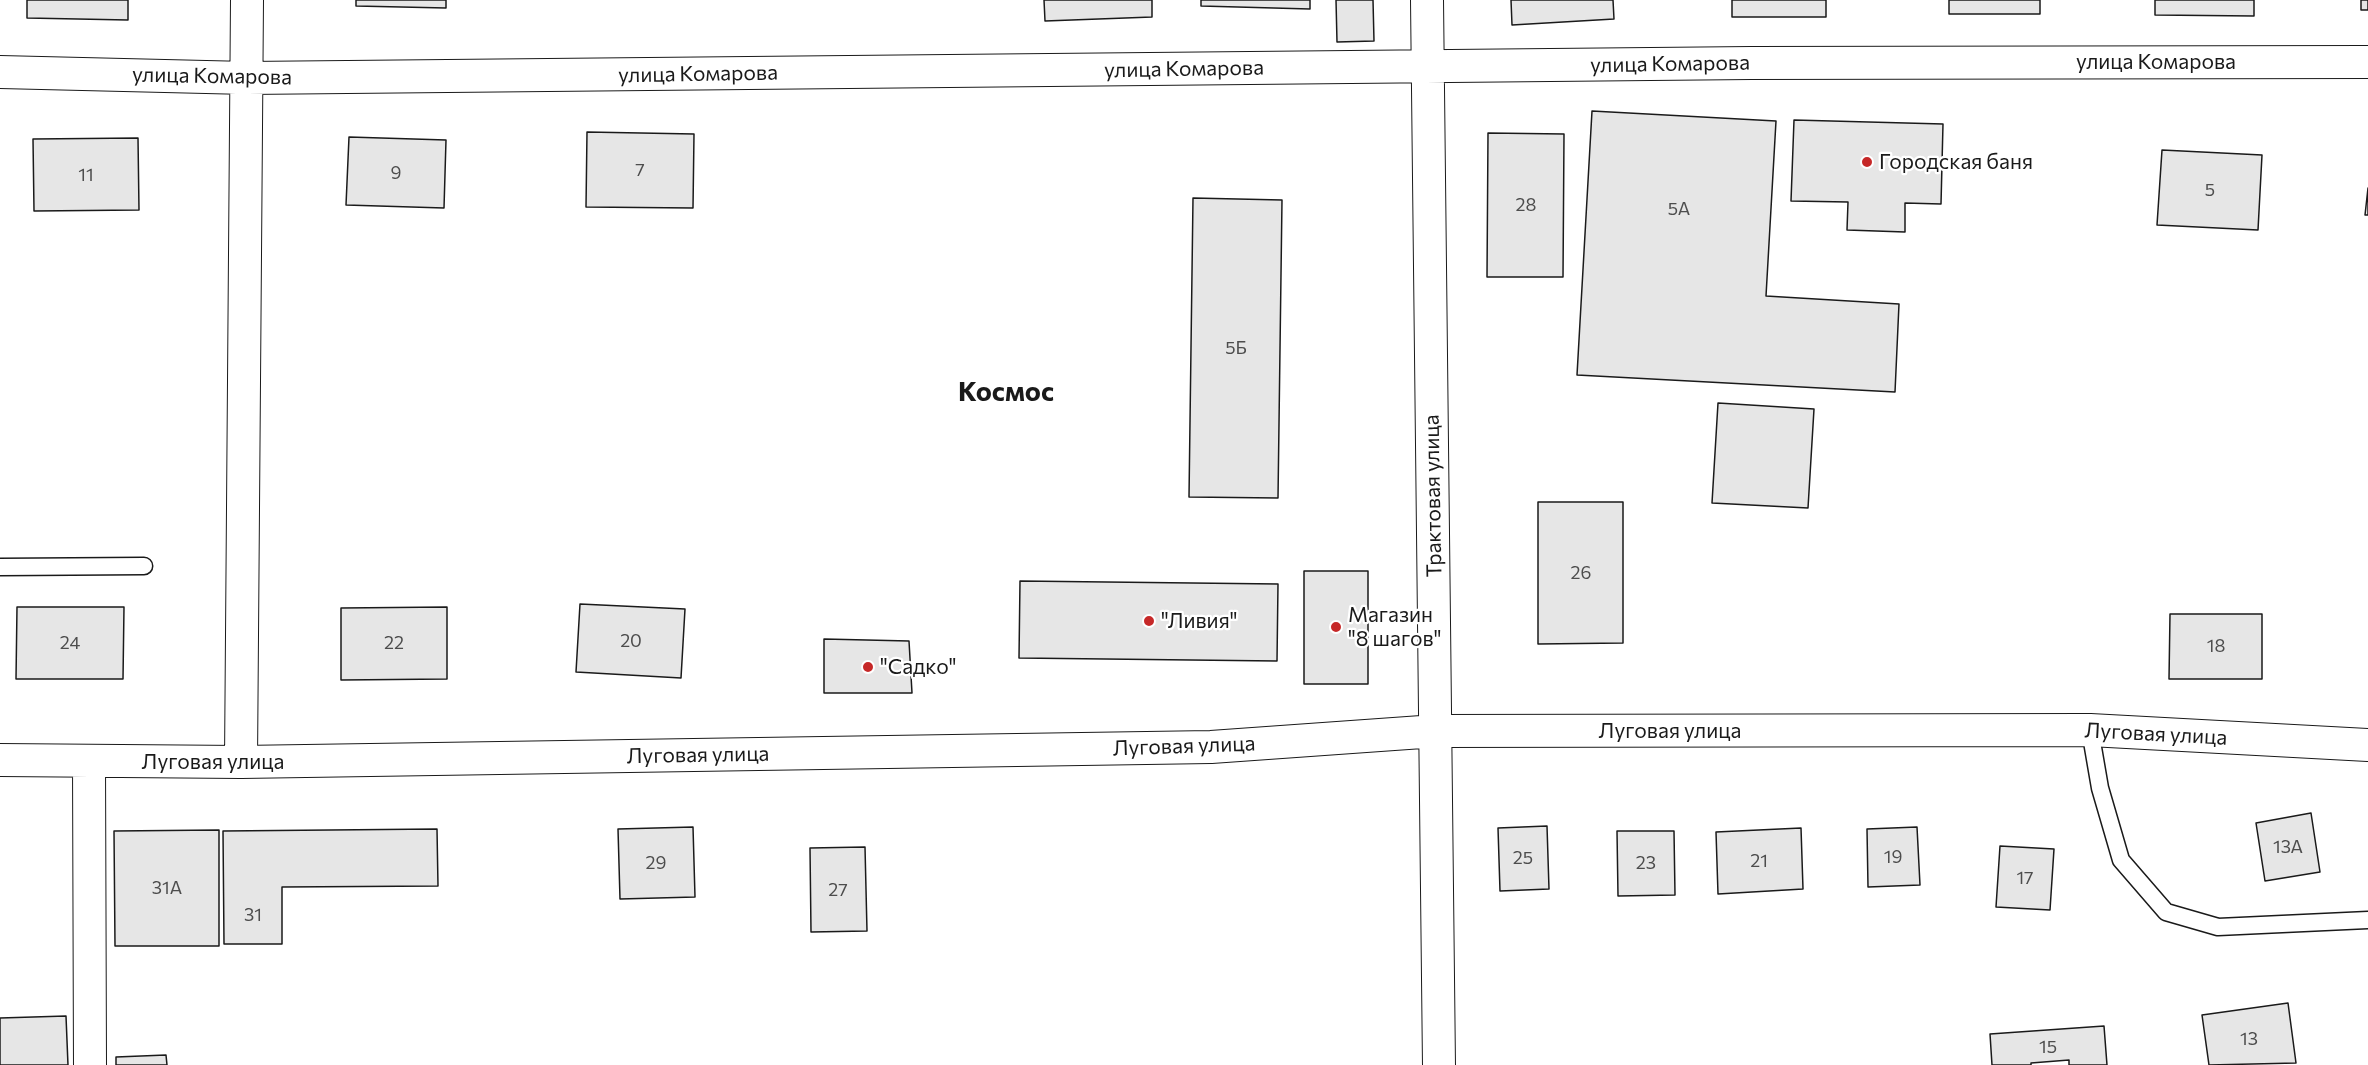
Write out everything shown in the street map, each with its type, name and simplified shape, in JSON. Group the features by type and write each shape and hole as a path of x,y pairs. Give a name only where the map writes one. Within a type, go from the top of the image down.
{"street":[{"path":"241,762 248,78 246,0"},
{"name":"Трактовая улица","path":"1427,0 1439,1065"},
{"name":"улица Комарова","path":"0,72 248,78 1775,63 2368,62"},
{"name":"Луговая улица","path":"0,760 241,762 1210,747 1436,731 2090,730 2368,745"},
{"path":"89,762 90,1065"}],"lane":[{"path":"0,567 144,566"},
{"path":"2090,730 2100,788 2121,860 2166,912 2218,927 2368,920"}],"building":[{"path":"27,0 128,0 128,20 27,18"},
{"path":"356,0 446,0 446,8 356,6"},
{"path":"1044,0 1152,0 1152,17 1045,21"},
{"path":"1201,0 1310,0 1310,9 1201,6"},
{"path":"1336,0 1373,0 1374,41 1337,42"},
{"path":"1511,0 1613,0 1614,19 1512,25"},
{"path":"1732,0 1826,0 1826,17 1732,17"},
{"path":"1949,0 2040,0 2040,14 1949,14"},
{"path":"2155,0 2254,0 2254,16 2155,15"},
{"path":"2361,0 2368,0 2368,10 2361,10"},
{"path":"1592,111 1776,121 1766,296 1899,304 1895,392 1577,375"},
{"name":"Городская баня","path":"1794,120 1943,124 1941,204 1905,203 1905,232 1847,230 1848,202 1791,201"},
{"path":"587,132 694,134 693,208 586,207"},
{"path":"1488,133 1564,134 1563,277 1487,277"},
{"path":"349,137 446,140 444,208 346,205"},
{"path":"138,138 139,210 34,211 33,139"},
{"path":"2162,150 2262,155 2258,230 2157,225"},
{"path":"2368,188 2368,215 2365,215"},
{"path":"1193,198 1282,200 1278,498 1189,497"},
{"path":"1718,403 1814,409 1808,508 1712,503"},
{"path":"1538,502 1623,502 1623,643 1538,644"},
{"name":"Магазин \"8 шагов\"","path":"1304,571 1368,571 1368,684 1304,684"},
{"name":"\"Ливия\"","path":"1020,581 1278,584 1277,661 1019,658"},
{"path":"580,604 685,609 681,678 576,672"},
{"path":"17,607 124,607 123,679 16,679"},
{"path":"447,607 447,679 341,680 341,608"},
{"path":"2170,614 2262,614 2262,679 2169,679"},
{"name":"\"Садко\"","path":"824,639 909,641 912,693 824,693"},
{"path":"2311,813 2320,872 2265,881 2256,823"},
{"path":"1547,826 1549,889 1500,891 1498,828"},
{"path":"693,827 695,897 620,899 618,829"},
{"path":"1917,827 1920,885 1868,887 1867,829"},
{"path":"1801,828 1803,889 1718,894 1716,832"},
{"path":"437,829 438,886 282,887 282,944 224,944 223,831"},
{"path":"219,830 219,946 115,946 114,831"},
{"path":"1617,831 1674,831 1675,895 1618,896"},
{"path":"2000,846 2054,849 2050,910 1996,907"},
{"path":"865,847 867,931 811,932 810,848"},
{"path":"2288,1003 2296,1063 2209,1065 2202,1015"},
{"path":"66,1016 68,1065 0,1065 0,1018"},
{"path":"2104,1026 2107,1065 2069,1065 2069,1060 2031,1063 2031,1065 1992,1065 1990,1034"},
{"path":"166,1055 167,1065 116,1065 116,1057"}],"place":[{"name":"Городская баня","path":"1867,162"},
{"name":"\"Ливия\"","path":"1149,621"},
{"name":"Магазин \"8 шагов\"","path":"1336,627"},
{"name":"\"Садко\"","path":"868,667"}],"district":[{"name":"Космос","path":"1006,392"}]}
